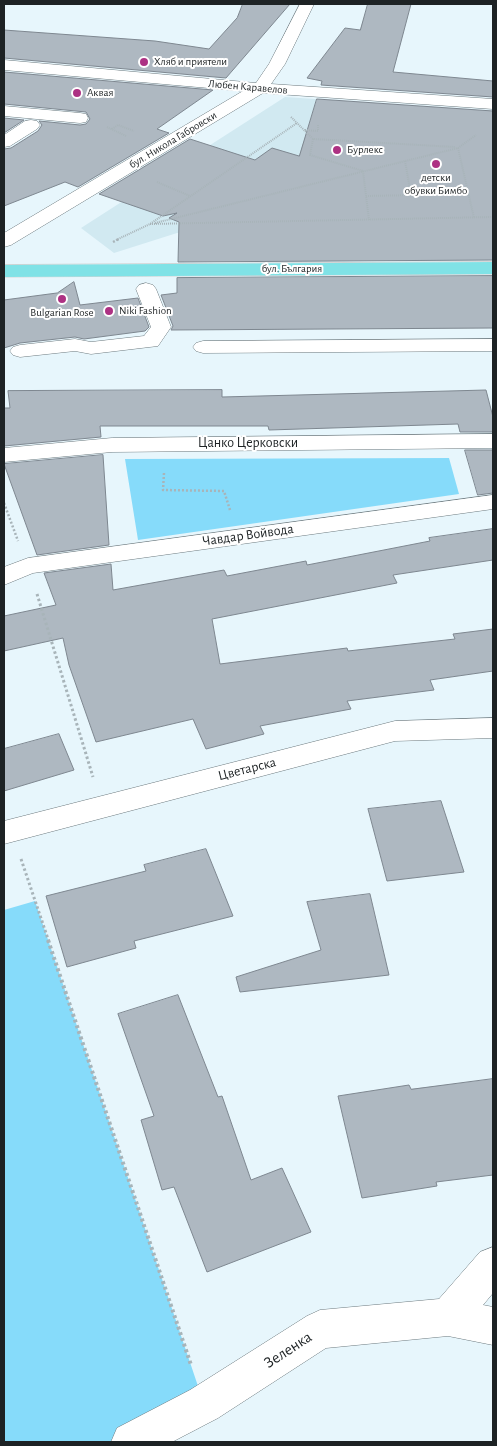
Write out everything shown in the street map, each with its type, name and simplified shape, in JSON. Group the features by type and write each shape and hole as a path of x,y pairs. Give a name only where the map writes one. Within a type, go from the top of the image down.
{"main road":[{"name":"бул. България","path":"4,271 493,268"}],"street":[{"name":"бул. Никола Габровски","path":"4,241 260,88 277,64 307,4"},
{"name":"Любен Каравелов","path":"4,65 260,88 493,104"},
{"path":"4,111 80,118"},
{"path":"4,122 31,125 4,142"},
{"path":"20,351 75,345 91,348 151,342 161,327 146,289"},
{"path":"203,346 493,345"},
{"name":"Цанко Церковски","path":"4,455 112,445 493,441"},
{"name":"Чавдар Войвода","path":"4,576 28,566 493,502"},
{"name":"Цветарска","path":"8,832 395,731 493,728"},
{"path":"448,1318 493,1265"},
{"name":"Зеленка","path":"132,1442 204,1404 320,1329 448,1318 493,1326"}],"path":[{"path":"108,245 150,224 297,123 313,138 458,148"},
{"path":"112,129 118,125"},
{"path":"304,130 318,131 318,125"},
{"path":"150,224 458,148 476,135"},
{"path":"313,138 310,155 363,171"},
{"path":"458,148 474,218"},
{"path":"405,161 411,195"},
{"path":"363,171 369,220"},
{"path":"158,182 190,196"},
{"path":"366,196 469,194"},
{"path":"150,224 493,217"},
{"path":"165,444 163,490 224,491 240,536"},
{"path":"4,503 28,566 102,806"},
{"path":"8,832 204,1404"}],"shaded area":[{"path":"285,97 493,111 493,226 177,233 114,253 81,228"},
{"path":"449,458 459,494 138,540 125,459"},
{"path":"35,901 204,1404 131,1442 4,1442 4,910"}],"building":[{"path":"243,4 290,4 226,78 4,58 4,30 155,41 209,49 237,18"},
{"path":"368,4 411,4 393,72 493,81 493,97 321,85 322,81 307,78 345,28 360,30"},
{"path":"4,72 213,90 157,129 169,133 78,187 65,182 4,206 4,149 11,148 38,131 42,125 39,121 80,125 86,124 90,119 86,112 4,104"},
{"path":"317,99 493,111 493,260 178,262 179,222 169,218 177,213 163,216 99,194 190,139 255,160 272,148 299,156"},
{"path":"4,118 24,120 4,133"},
{"path":"493,276 493,328 171,330 173,326 161,295 177,293 177,278"},
{"path":"74,282 80,305 138,298 149,327 145,331 84,339 75,337 20,343 4,348 4,300 57,293"},
{"path":"222,390 222,397 486,390 493,417 493,432 460,432 458,424 269,430 268,426 100,426 101,437 4,446 4,408 10,408 8,391"},
{"path":"465,450 493,450 493,493 478,495"},
{"path":"103,455 109,545 37,555 4,464"},
{"path":"493,529 493,560 393,575 397,583 212,619 220,664 347,648 348,651 455,639 453,634 493,629 493,671 430,680 434,690 347,701 351,709 260,726 264,734 206,749 193,719 96,742 69,665 63,638 4,651 4,616 56,605 44,573 111,564 113,590 224,570 227,576 306,561 307,565 430,541 429,538"},
{"path":"59,734 74,770 4,791 4,749"},
{"path":"441,801 464,872 387,881 368,809"},
{"path":"206,849 233,916 134,941 136,948 67,967 46,896 146,871 144,865"},
{"path":"370,894 389,975 240,992 236,977 321,950 307,902"},
{"path":"178,995 218,1097 222,1096 251,1180 282,1168 311,1232 207,1272 174,1187 162,1190 141,1120 154,1116 118,1014"},
{"path":"493,1079 493,1175 436,1182 437,1186 362,1198 338,1096 409,1085 411,1089"}],"place":[{"name":"Хляб и приятели","path":"144,62"},
{"name":"Аквая","path":"77,93"},
{"name":"Бурлекс","path":"337,150"},
{"name":"детски обувки Бимбо","path":"436,164"},
{"name":"Bulgarian Rose","path":"62,299"},
{"name":"Niki Fashion","path":"109,311"}]}
